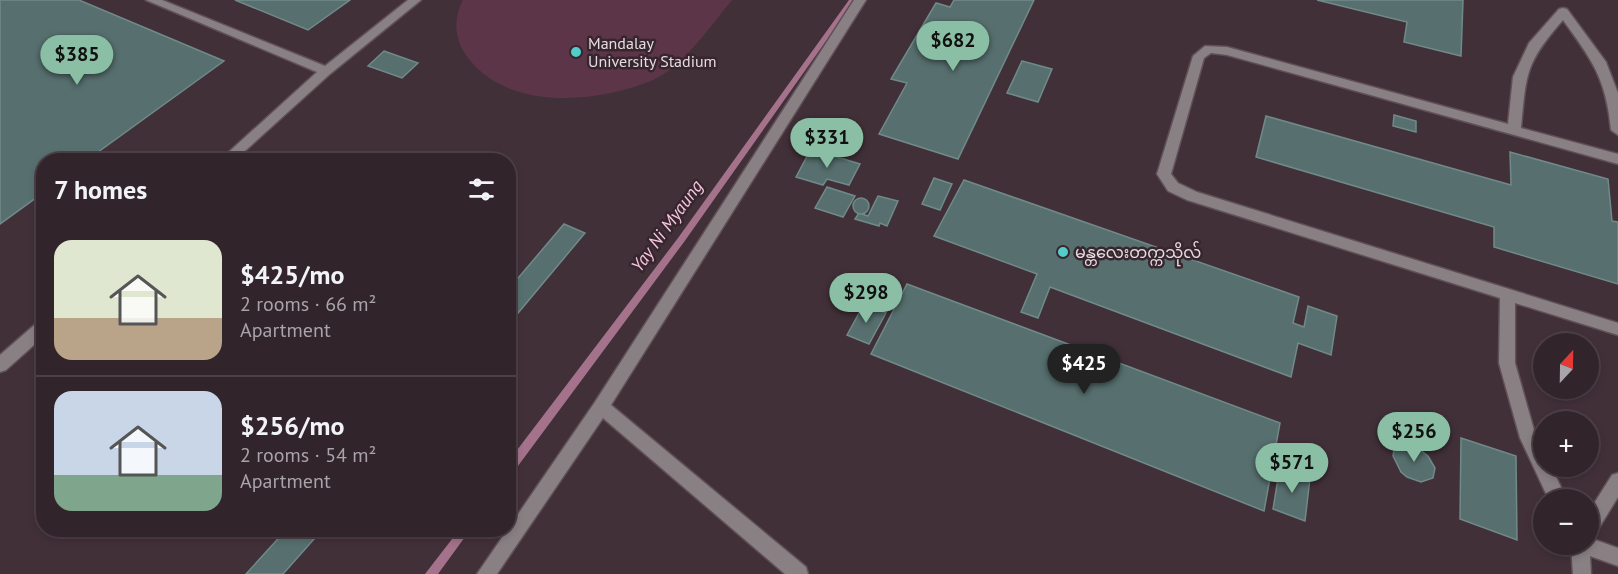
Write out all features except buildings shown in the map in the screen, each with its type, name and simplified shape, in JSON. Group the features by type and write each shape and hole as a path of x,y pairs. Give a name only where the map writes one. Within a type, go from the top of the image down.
{"lane":[{"path":"152,0 326,71"},
{"path":"235,153 326,71 415,0"},
{"path":"516,530 601,407 860,0"},
{"path":"1514,130 1519,77 1533,46 1562,6 1600,62 1615,102 1618,130"},
{"path":"1618,159 1227,51 1209,49 1199,56 1164,174 1173,187 1192,196 1618,329"},
{"path":"1508,294 1507,363 1528,438 1553,489"},
{"path":"0,365 36,333"},
{"path":"601,407 799,574"},
{"path":"1599,512 1618,481"},
{"path":"486,574 511,537"},
{"path":"1599,550 1618,557"},
{"path":"1581,555 1582,574"}],"shaded area":[{"name":"Mandalay University Stadium","path":"463,0 732,0 686,56 653,80 605,94 578,98 551,98 525,94 502,85 481,71 464,52 458,39 457,19"}],"waterway":[{"name":"Yay Ni Myaung","path":"516,460 681,240 852,0"},
{"name":"Yay Ni Myaung","path":"431,574 460,537"}],"place":[{"name":"Mandalay University Stadium","path":"576,52"},
{"name":"မန္တလေးတက္ကသိုလ်","path":"1063,252"}]}
